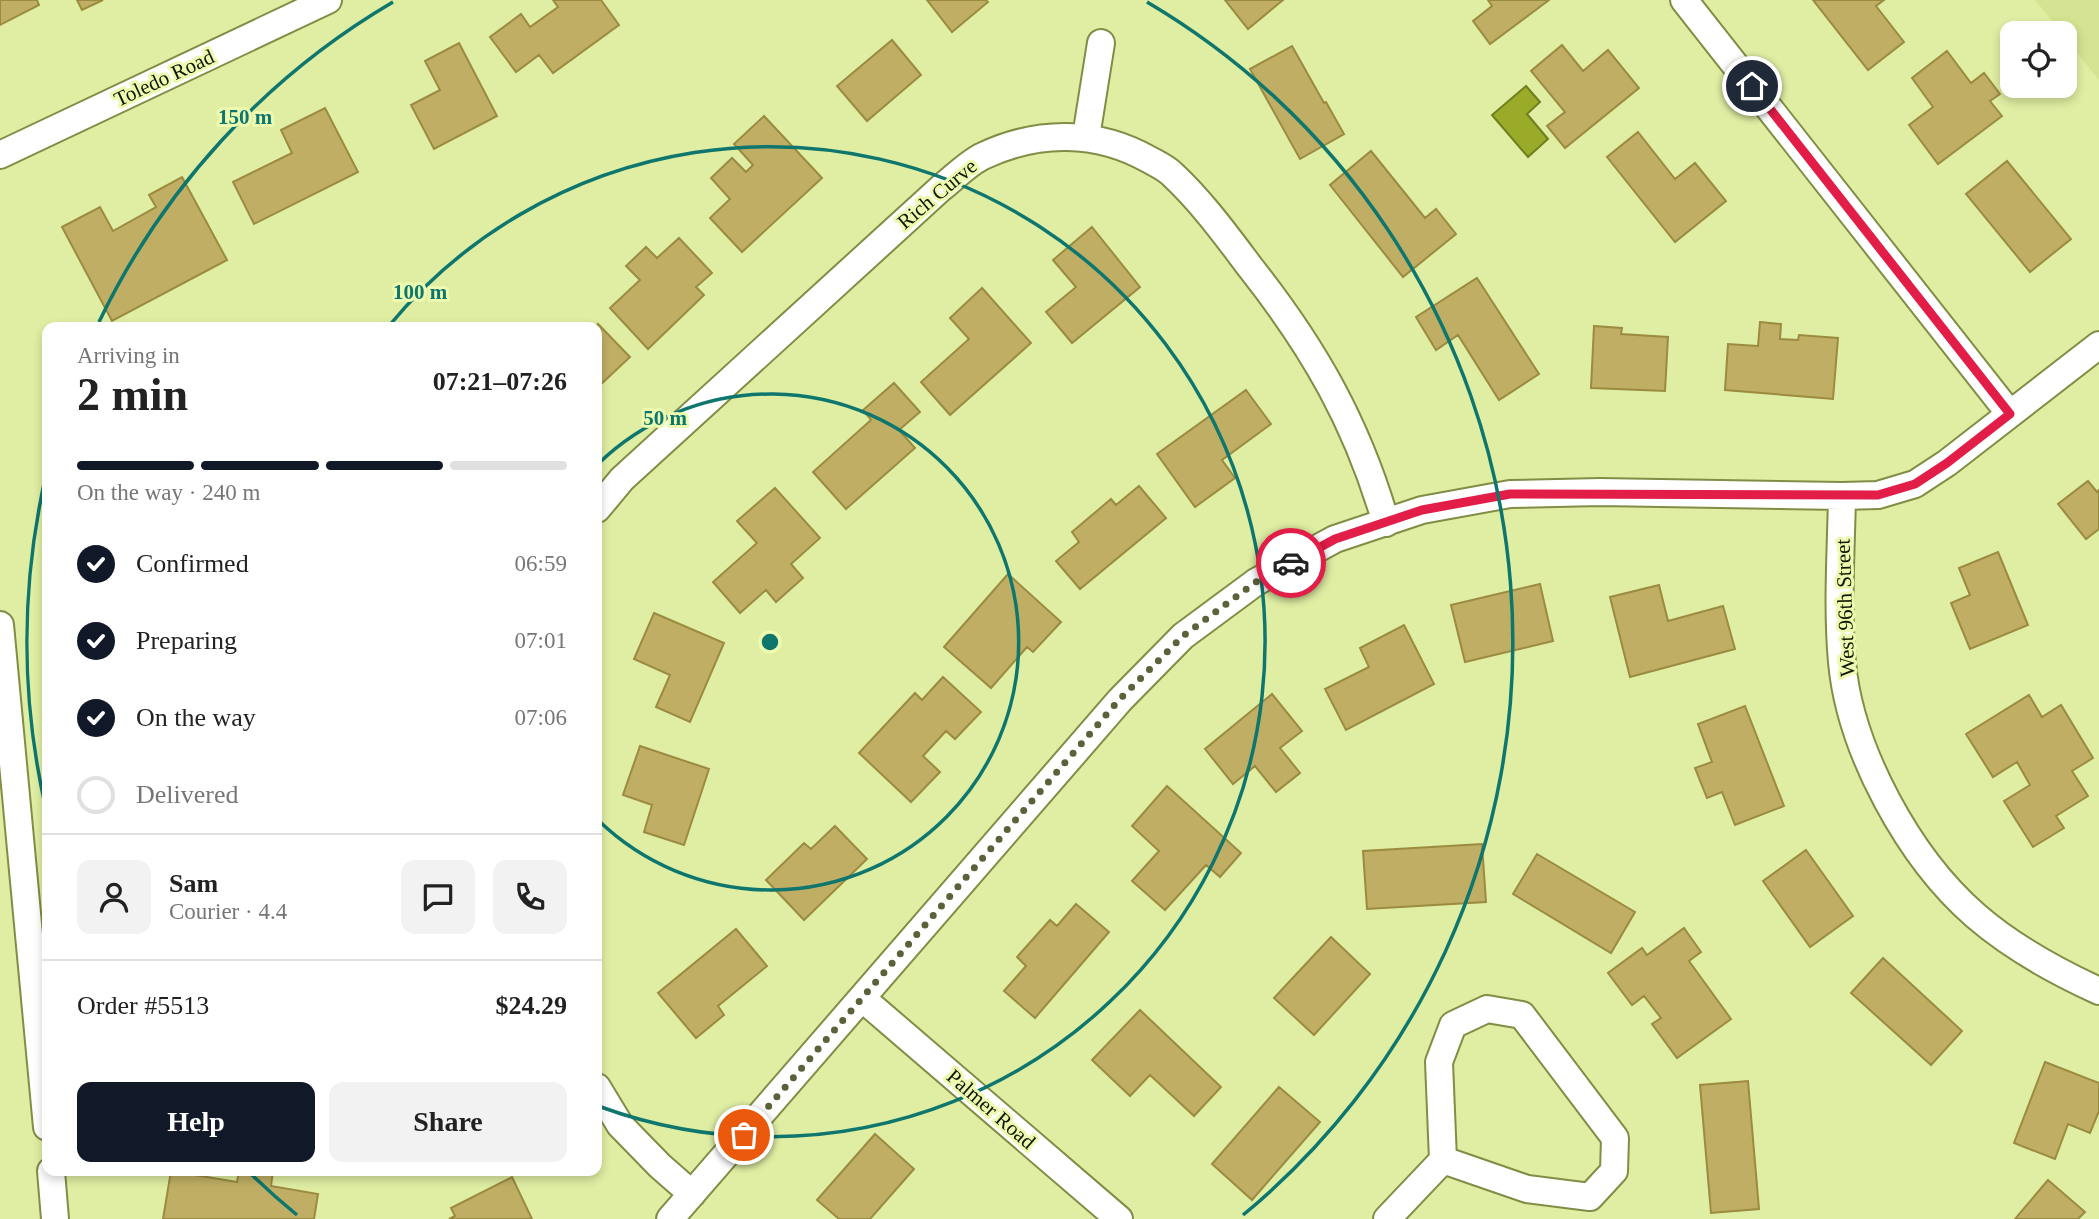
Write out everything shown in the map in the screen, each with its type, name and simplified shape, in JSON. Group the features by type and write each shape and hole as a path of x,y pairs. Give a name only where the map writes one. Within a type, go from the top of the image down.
{"street":[{"name":"Toledo Road","path":"0,155 328,0"},
{"path":"1684,0 2010,414"},
{"path":"1086,137 1101,43"},
{"name":"Rich Curve","path":"602,503 622,479 941,188 981,157 1027,139 1086,137 1128,148 1170,172 1205,209 1279,303 1316,358 1348,419 1373,479 1386,523"},
{"path":"670,1219 1119,700 1183,636 1256,582 1335,539 1422,510 1510,494 1600,492 1878,495 1915,484 1947,463 2099,345"},
{"name":"West 96th Street","path":"1842,496 1842,663 1858,734 1887,802 1926,863 1976,915 2033,958 2099,991"},
{"path":"0,625 42,1074"},
{"name":"Palmer Road","path":"863,999 1119,1219"},
{"path":"1387,1219 1443,1160 1439,1062 1453,1025 1487,1009 1522,1015 1615,1138 1614,1171 1590,1197 1528,1189 1443,1160"},
{"path":"602,1095 620,1125 692,1194"},
{"path":"51,1176 55,1219"}],"shaded area":[{"path":"2035,0 2099,0 2099,80 2077,53 2077,21 2052,21"},
{"path":"1526,86 1540,102 1527,114 1548,139 1528,157 1492,115"}],"building":[{"path":"0,0 37,0 39,5 0,25"},
{"path":"77,0 103,0 82,10"},
{"path":"553,0 601,0 619,25 553,73 539,55 516,72 490,37 521,14 530,27 558,7"},
{"path":"927,0 986,0 988,2 952,32"},
{"path":"1225,0 1283,0 1248,29"},
{"path":"1488,0 1549,0 1490,44 1473,21 1492,6"},
{"path":"1813,0 1884,0 1876,6 1904,42 1868,70"},
{"path":"892,40 921,75 867,121 837,86"},
{"path":"459,43 497,116 434,149 411,105 440,90 425,61"},
{"path":"1562,45 1583,71 1608,50 1639,88 1565,148 1547,126 1565,112 1531,71"},
{"path":"1292,46 1344,134 1300,159 1250,69"},
{"path":"1947,51 1971,83 1984,73 2000,94 1990,101 2002,116 1938,164 1909,125 1933,107 1912,78"},
{"path":"325,108 358,172 254,224 233,182 292,153 281,130"},
{"path":"764,116 822,178 742,252 710,218 730,199 711,178 732,158 746,172 753,165 734,144"},
{"path":"1638,132 1675,179 1695,163 1726,201 1675,242 1607,157"},
{"path":"1371,151 1425,218 1436,209 1456,234 1403,277 1330,185"},
{"path":"2007,161 2071,239 2030,272 1966,194"},
{"path":"182,177 227,260 112,321 62,227 100,207 113,231 156,207 149,195"},
{"path":"1092,227 1140,287 1072,343 1046,312 1076,287 1053,260"},
{"path":"679,238 712,273 696,287 704,295 648,349 610,308 640,280 626,266 646,247 657,258"},
{"path":"1477,278 1539,374 1499,400 1458,335 1436,350 1416,317"},
{"path":"982,288 1031,343 950,415 921,382 969,339 950,318"},
{"path":"1760,322 1781,324 1780,339 1798,340 1799,335 1838,338 1833,399 1725,390 1728,344 1758,346"},
{"path":"1594,326 1622,328 1621,334 1668,337 1665,391 1591,388"},
{"path":"602,328 630,357 602,383"},
{"path":"894,383 920,412 899,430 915,448 846,509 813,472 871,420 863,410"},
{"path":"1246,390 1271,424 1222,460 1235,478 1195,507 1157,454"},
{"path":"2088,481 2097,492 2099,490 2099,529 2086,539 2058,504"},
{"path":"1139,486 1166,518 1080,589 1056,561 1079,542 1072,532 1111,499 1116,505"},
{"path":"775,488 820,538 791,564 803,578 776,602 766,590 740,613 713,582 757,543 737,521"},
{"path":"1998,552 2028,625 1970,649 1951,603 1970,595 1959,568"},
{"path":"1008,574 1061,622 1033,652 1027,647 991,688 944,647"},
{"path":"1540,584 1553,641 1465,662 1451,605"},
{"path":"1659,585 1668,621 1723,606 1735,649 1630,677 1610,597"},
{"path":"654,613 724,643 690,722 656,707 670,675 634,659"},
{"path":"1404,625 1434,684 1346,730 1325,689 1369,667 1360,648"},
{"path":"943,677 981,712 955,739 946,731 923,756 940,772 911,802 859,753 915,693 922,700"},
{"path":"1272,694 1302,731 1280,748 1300,773 1276,792 1255,766 1233,784 1205,749"},
{"path":"2029,695 2042,717 2061,705 2093,758 2072,771 2088,796 2056,816 2064,828 2033,847 2004,801 2030,785 2017,762 1993,777 1966,734"},
{"path":"1745,706 1784,806 1735,825 1722,792 1707,798 1695,768 1712,762 1698,724"},
{"path":"640,746 709,769 684,845 644,832 652,805 623,795"},
{"path":"1167,786 1241,853 1220,877 1206,865 1165,910 1132,881 1159,851 1132,826"},
{"path":"835,826 867,859 804,920 766,880 804,843 811,849"},
{"path":"1482,844 1486,902 1367,909 1363,851"},
{"path":"1806,850 1853,916 1810,947 1763,881"},
{"path":"1537,854 1635,912 1611,953 1513,894"},
{"path":"1076,904 1109,932 1035,1018 1004,991 1026,966 1017,957 1050,920 1057,926"},
{"path":"1684,928 1701,952 1689,961 1731,1019 1677,1058 1652,1024 1661,1018 1644,996 1632,1005 1608,973 1642,948 1647,955"},
{"path":"736,929 767,966 718,1006 724,1015 696,1038 658,993"},
{"path":"1331,937 1370,974 1314,1035 1274,998"},
{"path":"1883,958 1962,1031 1931,1065 1851,993"},
{"path":"1140,1010 1221,1087 1194,1116 1150,1075 1130,1096 1092,1060"},
{"path":"2045,1062 2099,1083 2099,1111 2090,1133 2068,1124 2055,1159 2014,1143"},
{"path":"1748,1081 1759,1209 1711,1213 1700,1085"},
{"path":"1279,1087 1320,1122 1252,1200 1212,1164"},
{"path":"875,1134 914,1169 870,1219 839,1219 817,1200"},
{"path":"170,1176 201,1176 237,1182 238,1176 272,1176 271,1186 318,1194 314,1219 163,1219"},
{"path":"512,1177 532,1219 449,1219 455,1216 451,1208"},
{"path":"2048,1180 2085,1212 2078,1219 2015,1219"}],"way so far":[{"path":"744,1135 1119,700 1183,636 1256,582 1291,563"}],"route":[{"path":"1291,563 1335,539 1422,510 1510,494 1600,492 1878,495 1915,484 2010,414 1752,86"}]}
